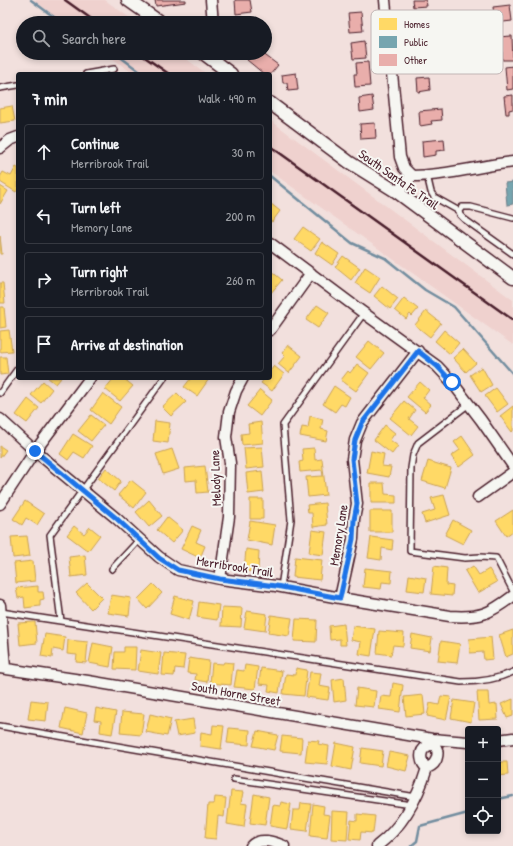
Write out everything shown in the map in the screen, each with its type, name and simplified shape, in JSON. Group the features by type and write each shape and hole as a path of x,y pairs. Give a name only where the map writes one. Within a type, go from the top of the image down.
{"street":[{"path":"128,0 150,16"},
{"path":"211,0 212,16"},
{"path":"385,0 386,10"},
{"path":"212,60 228,72"},
{"path":"392,74 400,158 404,168 412,176"},
{"name":"South Santa Fe Trail","path":"272,104 349,162 397,192 461,241 513,278"},
{"path":"0,148 10,140 16,138"},
{"path":"397,192 412,176 428,175 513,162"},
{"path":"272,244 437,366 469,404 513,466"},
{"path":"272,327 311,273"},
{"name":"Memory Lane","path":"340,598 353,539 357,504 352,459 355,440 362,423 418,351"},
{"path":"0,504 35,451 88,380"},
{"name":"Melody Lane","path":"220,579 229,517 230,463 226,437 229,412 236,391 242,380"},
{"name":"Merribrook Trail","path":"0,419 35,451 116,518 159,558 178,570 220,579 281,587 450,616 468,617 486,614 513,596"},
{"path":"478,497 513,472"},
{"path":"0,608 2,668"},
{"name":"South Horne Street","path":"2,668 88,681 432,742 465,742"},
{"path":"501,740 513,738"},
{"path":"377,846 396,828 414,801 427,768 421,760 421,756 426,746 432,742"},
{"path":"251,846 257,841 280,844"}],"lane":[{"path":"97,72 114,69"},
{"path":"0,88 16,85"},
{"path":"428,175 431,192 434,197 459,211 460,215 464,219 513,254"},
{"path":"459,211 462,206 471,207 513,218"},
{"path":"281,587 291,520 283,425 364,313"},
{"path":"0,393 16,371"},
{"path":"62,621 50,535 163,380"},
{"path":"469,404 418,443 413,454 411,468 410,551 465,558 496,558 513,591"},
{"path":"112,569 138,540"},
{"path":"0,608 62,621 461,682 480,682 513,672"},
{"path":"0,726 414,801"},
{"path":"234,779 414,801"}],"shaded area":[{"path":"33,0 105,0 127,16 55,16"},
{"path":"115,60 188,60 204,72 131,72"},
{"path":"272,121 513,300 513,345 272,172"}],"building: Homes":[{"path":"12,106 15,121 0,123 0,108"},
{"path":"16,167 16,192 0,182 0,177 3,172 11,176"},
{"path":"0,186 8,191 0,204"},
{"path":"272,205 280,211 272,222"},
{"path":"303,227 320,239 311,251 294,239"},
{"path":"0,236 2,254 0,254"},
{"path":"322,242 339,254 332,265 315,253"},
{"path":"343,256 360,268 351,280 335,267"},
{"path":"365,267 380,277 370,293 355,283"},
{"path":"272,272 282,280 272,292"},
{"path":"0,283 3,283 5,303 0,303"},
{"path":"382,286 398,299 390,309 374,296"},
{"path":"404,298 418,309 412,316 410,314 406,319 395,310"},
{"path":"317,305 329,313 318,328 306,320"},
{"path":"0,307 4,307 6,327 0,328"},
{"path":"426,311 441,323 430,337 415,325"},
{"path":"9,330 12,351 0,352 0,331"},
{"path":"444,330 459,343 450,354 435,341"},
{"path":"369,341 384,353 371,369 356,357"},
{"path":"288,345 302,356 289,373 278,364 285,356 282,353"},
{"path":"463,349 476,363 466,372 453,358"},
{"path":"0,357 6,357 8,374 0,375"},
{"path":"357,364 369,373 356,391 341,380 348,371 350,373"},
{"path":"274,366 284,374 272,391 261,383 263,380 272,380 272,368"},
{"path":"482,367 492,385 481,392 470,375"},
{"path":"51,380 59,380 56,384"},
{"path":"112,380 126,380 133,386 120,401 105,389"},
{"path":"189,380 208,380 197,396 184,387"},
{"path":"43,381 52,389 41,403 31,395"},
{"path":"420,382 429,390 423,398 431,405 425,412 407,397"},
{"path":"334,386 350,397 345,406 341,404 335,412 323,404"},
{"path":"496,388 508,404 497,412 485,396"},
{"path":"260,390 272,400 260,416 247,406"},
{"path":"103,393 121,407 109,424 91,410"},
{"path":"177,393 186,402 171,416 162,407"},
{"path":"28,399 39,408 27,423 16,415"},
{"path":"404,401 415,410 409,419 418,426 411,435 390,418"},
{"path":"513,406 513,431 512,432 500,416"},
{"path":"91,415 104,425 91,441 78,431"},
{"path":"310,416 323,419 321,429 328,431 326,441 300,436 302,427 308,428"},
{"path":"155,421 170,423 168,443 153,441"},
{"path":"261,422 263,443 242,445 241,434 249,433 248,424"},
{"path":"385,425 395,433 390,440 398,446 392,454 374,440"},
{"path":"73,434 92,446 84,458 74,452 68,460 60,454"},
{"path":"462,436 475,455 459,467 451,456 460,450 454,442"},
{"path":"0,446 6,450 0,458"},
{"path":"262,447 264,467 246,469 244,448"},
{"path":"314,448 315,460 322,459 326,495 308,497 306,477 323,476 322,470 300,472 299,462 303,461 302,449"},
{"path":"172,449 179,469 163,474 156,454"},
{"path":"371,451 384,454 382,466 391,467 389,477 367,473"},
{"path":"428,461 451,468 445,488 422,481"},
{"path":"205,466 208,492 197,493 196,480 186,481 185,468"},
{"path":"106,468 121,481 114,491 98,478"},
{"path":"262,471 264,492 248,494 246,473"},
{"path":"131,480 146,492 134,508 118,495"},
{"path":"371,483 384,483 385,494 396,495 396,503 371,503"},
{"path":"444,495 450,515 425,523 422,514 435,510 431,498"},
{"path":"250,499 263,499 263,519 250,519"},
{"path":"149,500 162,516 149,527 136,512"},
{"path":"25,501 44,514 37,525 26,518 22,525 13,519"},
{"path":"325,503 327,525 313,527 312,513 308,513 307,505"},
{"path":"513,510 513,531 506,536 496,521"},
{"path":"370,511 392,511 392,532 370,532"},
{"path":"167,517 183,530 172,543 157,530"},
{"path":"453,520 471,530 463,544 445,535"},
{"path":"250,521 275,525 272,545 247,540"},
{"path":"74,526 84,534 90,527 100,535 88,551 67,535"},
{"path":"192,526 201,530 196,542 205,546 200,558 181,549"},
{"path":"312,530 326,532 323,555 309,553"},
{"path":"27,536 30,556 13,558 11,537"},
{"path":"371,537 393,540 392,550 382,548 381,560 368,558"},
{"path":"246,549 259,551 258,572 244,571"},
{"path":"85,555 87,575 71,577 69,557"},
{"path":"295,557 322,560 320,580 293,577"},
{"path":"33,561 35,581 16,583 14,563"},
{"path":"434,566 447,568 446,585 453,586 452,596 431,594"},
{"path":"473,566 479,575 489,569 497,582 478,593 465,571"},
{"path":"365,568 392,571 391,583 382,582 381,589 363,587"},
{"path":"409,575 426,578 424,592 407,590"},
{"path":"87,583 102,598 91,609 76,593"},
{"path":"153,584 162,593 147,609 138,599"},
{"path":"38,586 38,592 43,592 44,599 40,600 40,606 25,608 24,597 18,598 16,588"},
{"path":"111,595 131,598 129,616 108,613"},
{"path":"175,596 194,601 189,620 170,614"},
{"path":"199,602 219,605 217,620 197,617"},
{"path":"222,607 242,608 241,627 221,626"},
{"path":"247,611 267,614 265,631 244,628"},
{"path":"271,615 292,618 289,636 268,633"},
{"path":"296,619 317,620 316,642 294,641"},
{"path":"35,622 37,643 20,645 18,623"},
{"path":"344,624 346,645 340,645 340,639 330,640 329,626"},
{"path":"353,626 375,629 371,656 359,654 361,642 351,640"},
{"path":"513,630 513,654 506,657 499,635"},
{"path":"379,631 404,633 403,646 393,645 391,655 377,653"},
{"path":"45,634 65,637 63,651 53,649 52,658 41,656"},
{"path":"412,634 432,638 430,651 410,648"},
{"path":"491,637 493,659 484,660 483,652 470,653 469,639"},
{"path":"68,640 88,642 86,663 76,662 77,655 67,654"},
{"path":"441,641 460,644 457,663 438,661"},
{"path":"93,643 113,647 110,667 89,663"},
{"path":"124,647 136,647 135,670 114,669 115,652 124,652"},
{"path":"141,650 161,653 158,674 138,671"},
{"path":"164,653 185,655 183,669 175,668 174,676 162,675"},
{"path":"189,658 209,661 207,682 195,680 196,674 187,673"},
{"path":"224,662 233,663 231,685 210,683 212,663 223,664"},
{"path":"245,665 258,667 255,689 234,687 237,670 244,671"},
{"path":"261,668 282,671 279,693 268,691 269,685 259,684"},
{"path":"296,668 307,670 304,696 283,694 286,674 295,675"},
{"path":"310,672 321,673 319,686 330,688 328,700 306,697"},
{"path":"344,678 346,700 334,702 332,680"},
{"path":"393,683 403,685 400,712 379,709 381,696 391,697"},
{"path":"357,688 376,691 374,707 355,705"},
{"path":"477,692 488,692 489,705 497,704 498,719 479,720"},
{"path":"423,695 425,714 406,716 404,697"},
{"path":"441,696 451,697 446,720 427,716 430,703 439,705"},
{"path":"513,699 513,716 507,718 501,704"},
{"path":"31,700 48,702 46,721 28,719"},
{"path":"454,700 474,703 471,722 451,718"},
{"path":"65,708 87,713 83,733 61,728"},
{"path":"96,708 116,712 112,734 100,732 101,721 94,720"},
{"path":"122,712 144,714 141,735 120,733"},
{"path":"150,714 171,719 167,736 146,732"},
{"path":"193,719 195,733 177,736 174,722"},
{"path":"213,725 224,726 221,749 200,746 201,732 212,734"},
{"path":"229,728 250,730 249,745 227,743"},
{"path":"257,731 278,735 274,750 253,746"},
{"path":"282,736 302,738 301,753 280,751"},
{"path":"308,740 319,741 318,744 329,746 327,764 305,762"},
{"path":"336,743 355,747 351,770 332,766"},
{"path":"362,748 383,751 381,766 360,763"},
{"path":"389,752 410,756 406,771 386,766"},
{"path":"501,762 507,762 508,775 501,776"},
{"path":"231,791 243,792 241,803 247,804 244,827 227,824"},
{"path":"254,794 269,797 265,825 250,823"},
{"path":"215,797 226,798 224,817 218,816 216,839 205,838 208,804 214,804"},
{"path":"281,802 291,804 287,829 270,826 273,805 280,806"},
{"path":"301,803 311,804 307,831 291,829 293,810 300,810"},
{"path":"313,804 324,806 323,814 330,815 327,838 310,836"},
{"path":"332,811 349,812 347,840 331,839"},
{"path":"357,814 375,816 373,833 361,832 360,840 349,839 351,820 357,821"}],"building: Public":[{"path":"513,182 513,204 507,205 505,183"}],"building: Other":[{"path":"155,0 186,0 186,2 156,6"},
{"path":"235,0 250,0 252,12 236,14"},
{"path":"412,0 426,0 427,6 413,7"},
{"path":"510,5 512,21 503,22 503,10 493,10 493,7"},
{"path":"361,12 363,31 350,32 348,13"},
{"path":"512,36 513,60 503,60 503,37"},
{"path":"364,41 366,58 353,59 351,43"},
{"path":"247,60 271,60 278,65 272,72 262,72"},
{"path":"368,62 370,86 355,87 354,74 357,74 356,63"},
{"path":"513,66 513,89 507,90 505,67"},
{"path":"296,73 298,90 288,91 287,83 283,83 282,75"},
{"path":"429,77 430,90 418,92 417,78"},
{"path":"513,95 513,109 509,110 509,114 506,114 504,96"},
{"path":"372,96 374,110 360,112 359,98"},
{"path":"441,109 442,120 431,121 432,124 420,126 419,111"},
{"path":"375,123 376,138 361,139 360,124"},
{"path":"444,139 445,150 436,151 436,155 423,157 422,141"}],"waterway":[{"path":"31,0 53,16"},
{"path":"124,60 140,72"},
{"path":"272,178 352,243 385,258 425,290 454,307 513,374"},
{"path":"501,798 513,796"},
{"path":"411,846 417,841 420,826 465,814"}],"railway":[{"path":"65,0 87,16"},
{"path":"149,60 166,72"},
{"path":"272,147 513,320"}],"route":[{"path":"35,451 116,518 159,558 178,570 220,579 276,586 340,598 353,539 357,504 352,459 355,440 362,423 418,351 437,366 452,382"}]}
